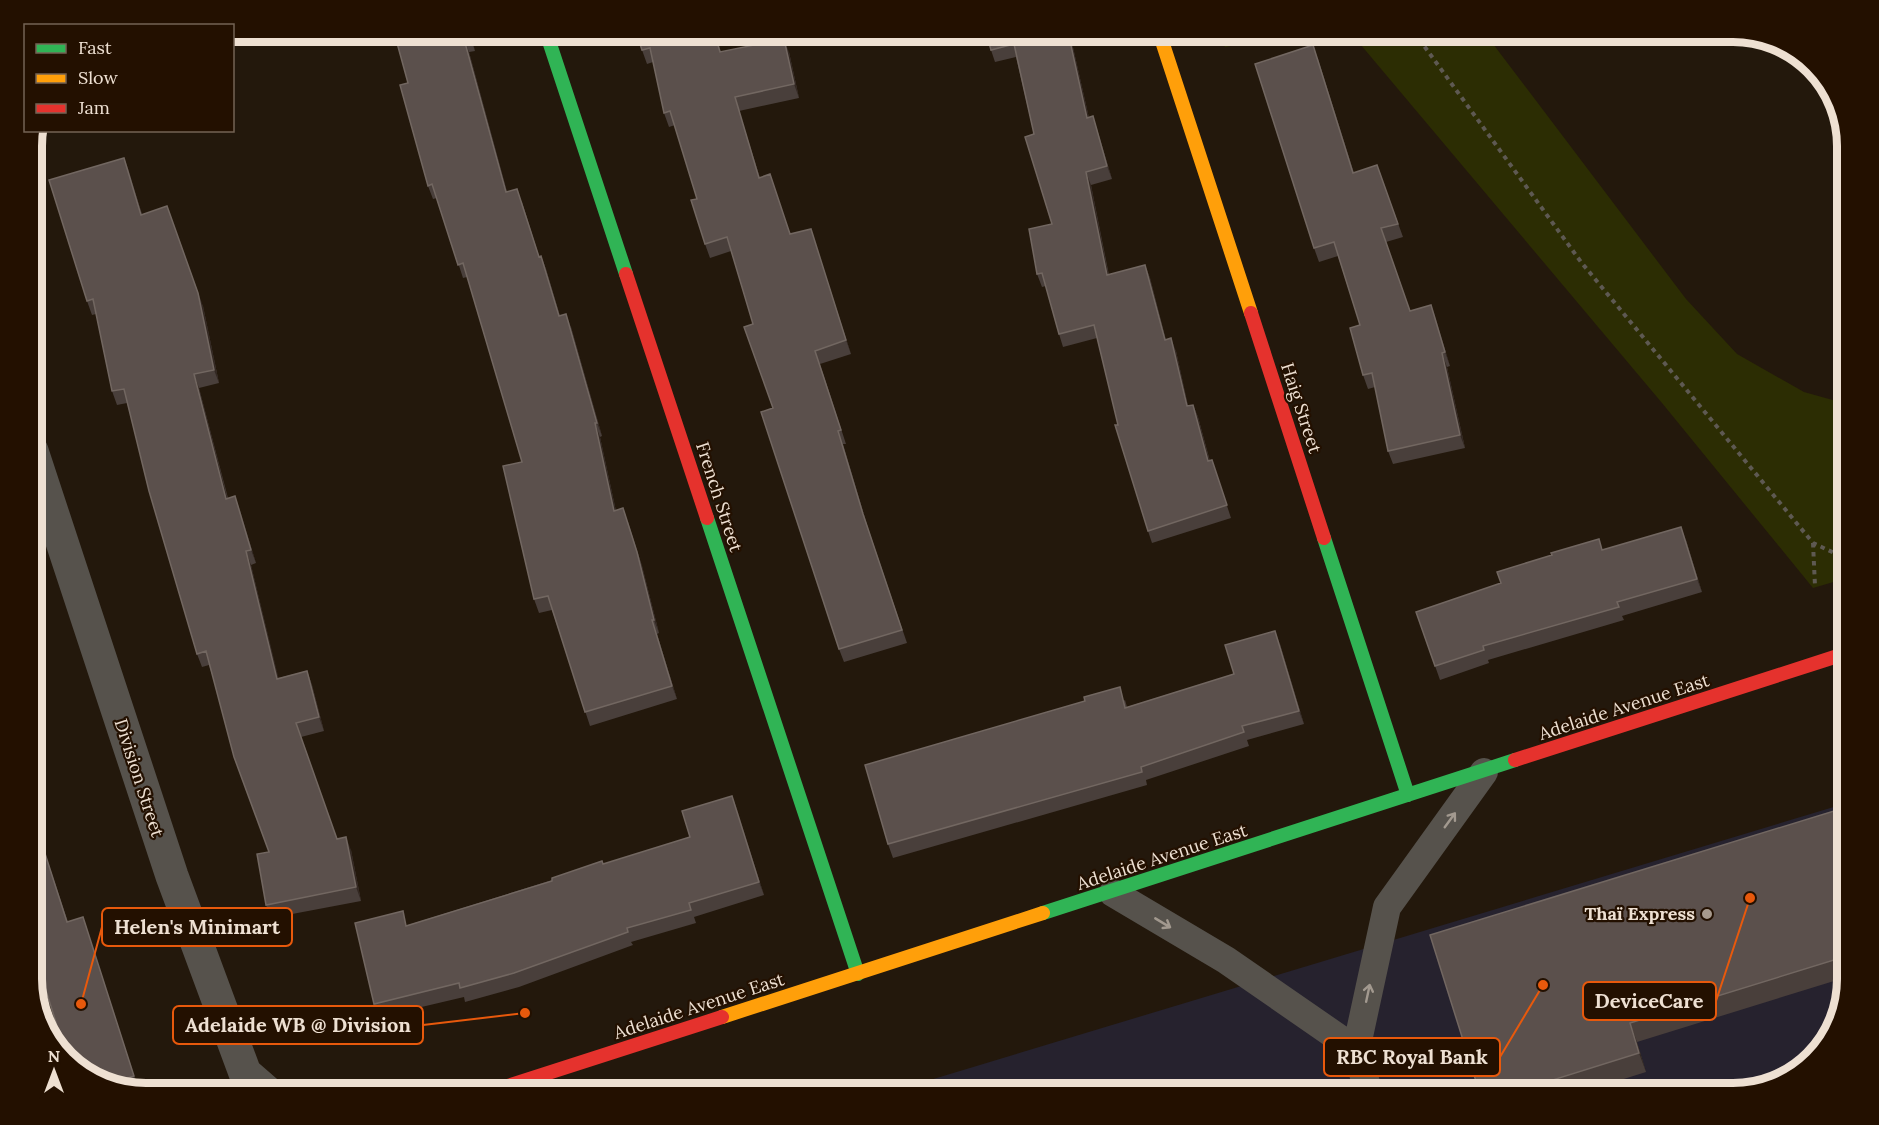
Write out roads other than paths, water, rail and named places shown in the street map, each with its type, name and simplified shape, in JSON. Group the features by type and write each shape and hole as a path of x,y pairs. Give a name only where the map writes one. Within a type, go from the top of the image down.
{"street":[{"name":"French Street","path":"549,42 858,974"},
{"name":"Haig Street","path":"1163,42 1407,795"},
{"name":"Division Street","path":"42,482 171,876 245,1073 256,1083"},
{"name":"Adelaide Avenue East","path":"520,1083 1113,893 1837,656"}],"lane":[{"path":"1366,1083 1356,1050 1387,908 1484,772"},
{"path":"1113,893 1226,960 1356,1050"}],"place":[{"name":"DeviceCare","path":"1750,898"},
{"name":"Thaï Express","path":"1707,914"},
{"name":"RBC Royal Bank","path":"1543,985"},
{"name":"Helen's Minimart","path":"81,1004"},
{"name":"Adelaide WB @ Division","path":"525,1013"}]}
